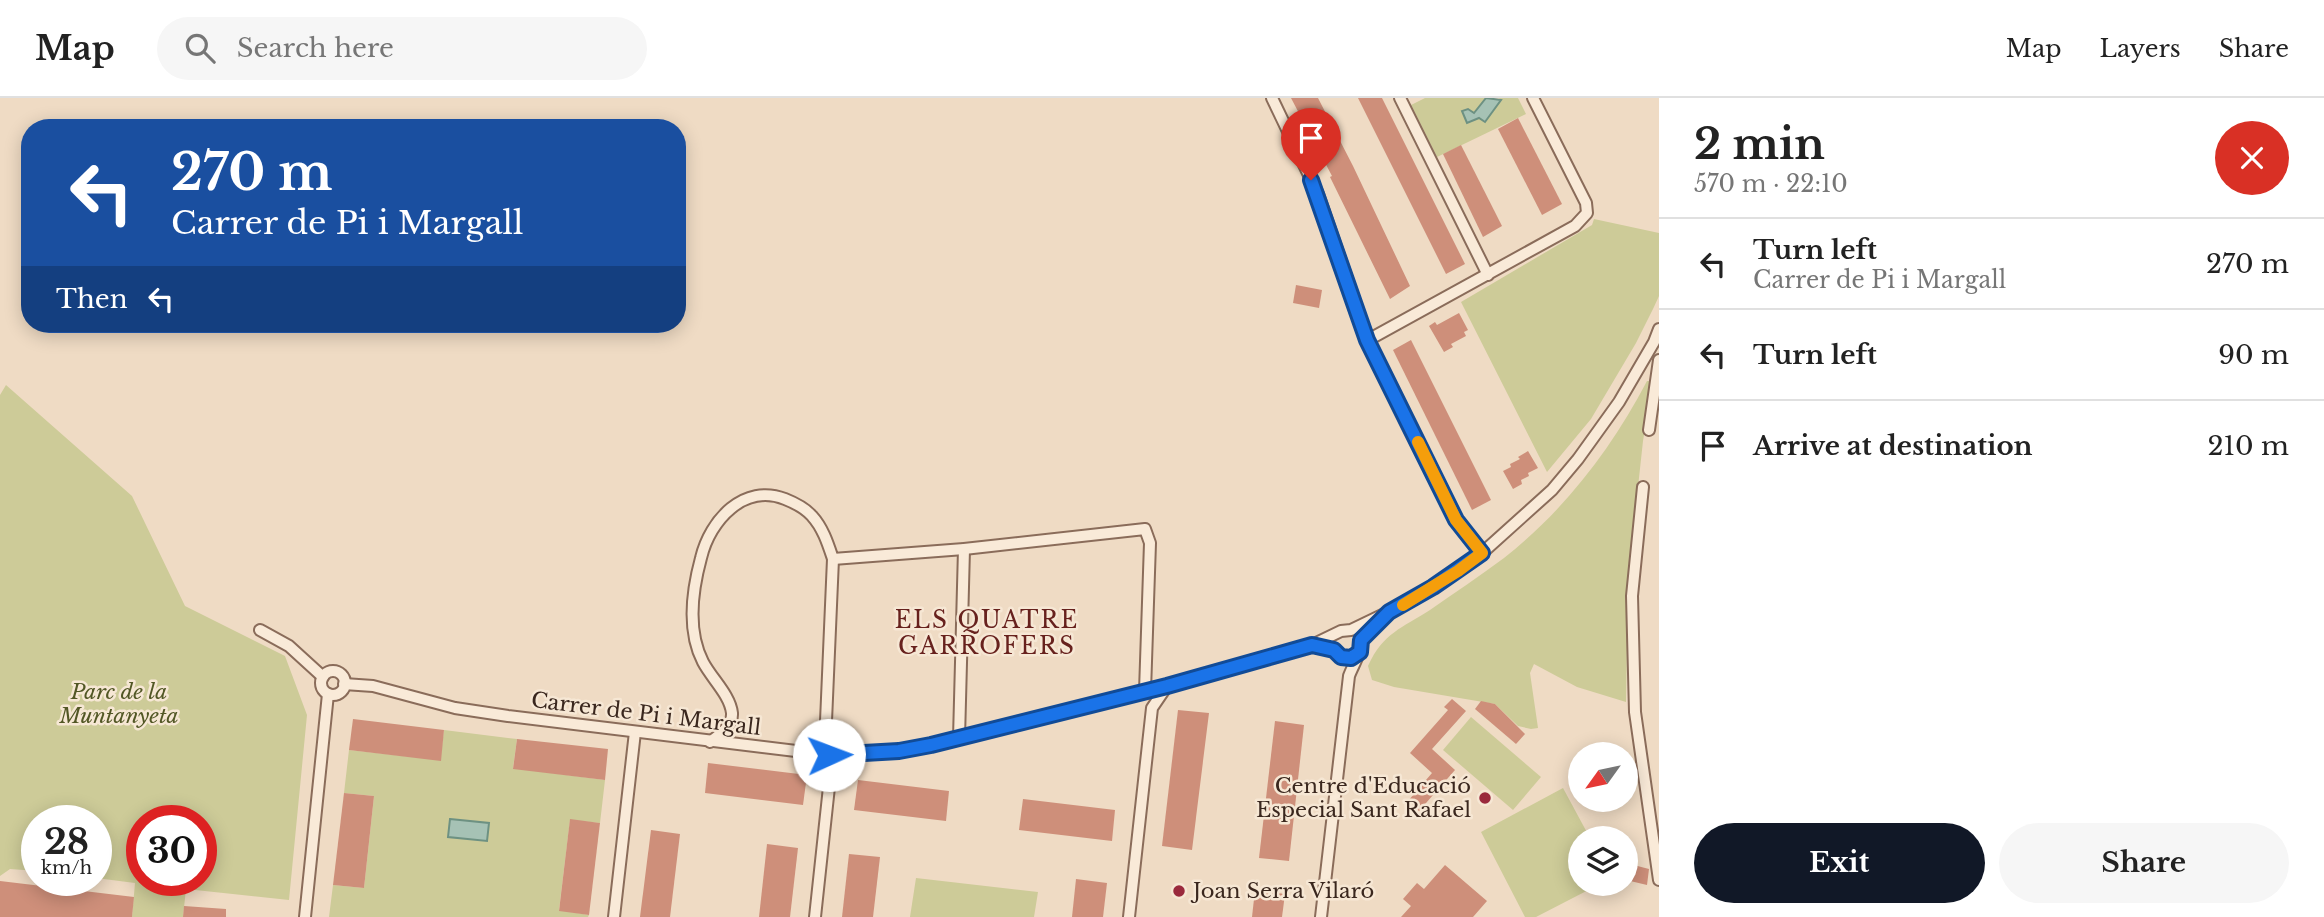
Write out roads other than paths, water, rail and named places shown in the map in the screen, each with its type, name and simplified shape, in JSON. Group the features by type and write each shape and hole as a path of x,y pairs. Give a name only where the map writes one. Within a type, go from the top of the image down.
{"street":[{"path":"1272,98 1318,194 1367,340 1456,520 1482,553"},
{"path":"1400,98 1488,275"},
{"path":"1367,340 1575,226 1587,213 1586,203 1533,98"},
{"name":"Carrer de Pi i Margall","path":"344,684 373,686 455,708 829,755 899,751 1167,686 1312,645 1341,631 1351,630 1433,587 1482,553 1529,512 1578,459 1619,402 1659,329"},
{"path":"1649,430 1659,360"},
{"path":"1643,487 1632,596 1635,712 1659,880"},
{"path":"710,741 729,725 733,716 697,646 693,599 698,571 707,540 733,505 760,494 774,495 788,500 812,516 833,559 826,721 829,787 815,917"},
{"path":"833,559 964,549 1145,529 1150,543 1145,691"},
{"path":"959,738 964,549"},
{"name":"Carrer de Pi i Margall","path":"1312,645 1351,658 1356,656 1362,646 1361,640 1389,612"},
{"path":"260,630 289,646 323,677"},
{"path":"1351,630 1361,640"},
{"path":"1337,634 1333,642 1349,676"},
{"path":"1321,917 1349,676 1356,656"},
{"path":"336,672 342,676 344,684 339,693 328,694 321,687 323,677 327,673 336,672"},
{"path":"1129,917 1152,708 1167,686"},
{"path":"305,917 328,694"},
{"path":"614,917 635,732"}],"place":[{"name":"Centre d'Educació Especial Sant Rafael","path":"1485,798"},
{"name":"Joan Serra Vilaró","path":"1179,891"}],"district":[{"name":"ELS QUATRE GARROFERS","path":"987,633"}],"park label":[{"name":"Parc de la Muntanyeta","path":"119,704"}]}
